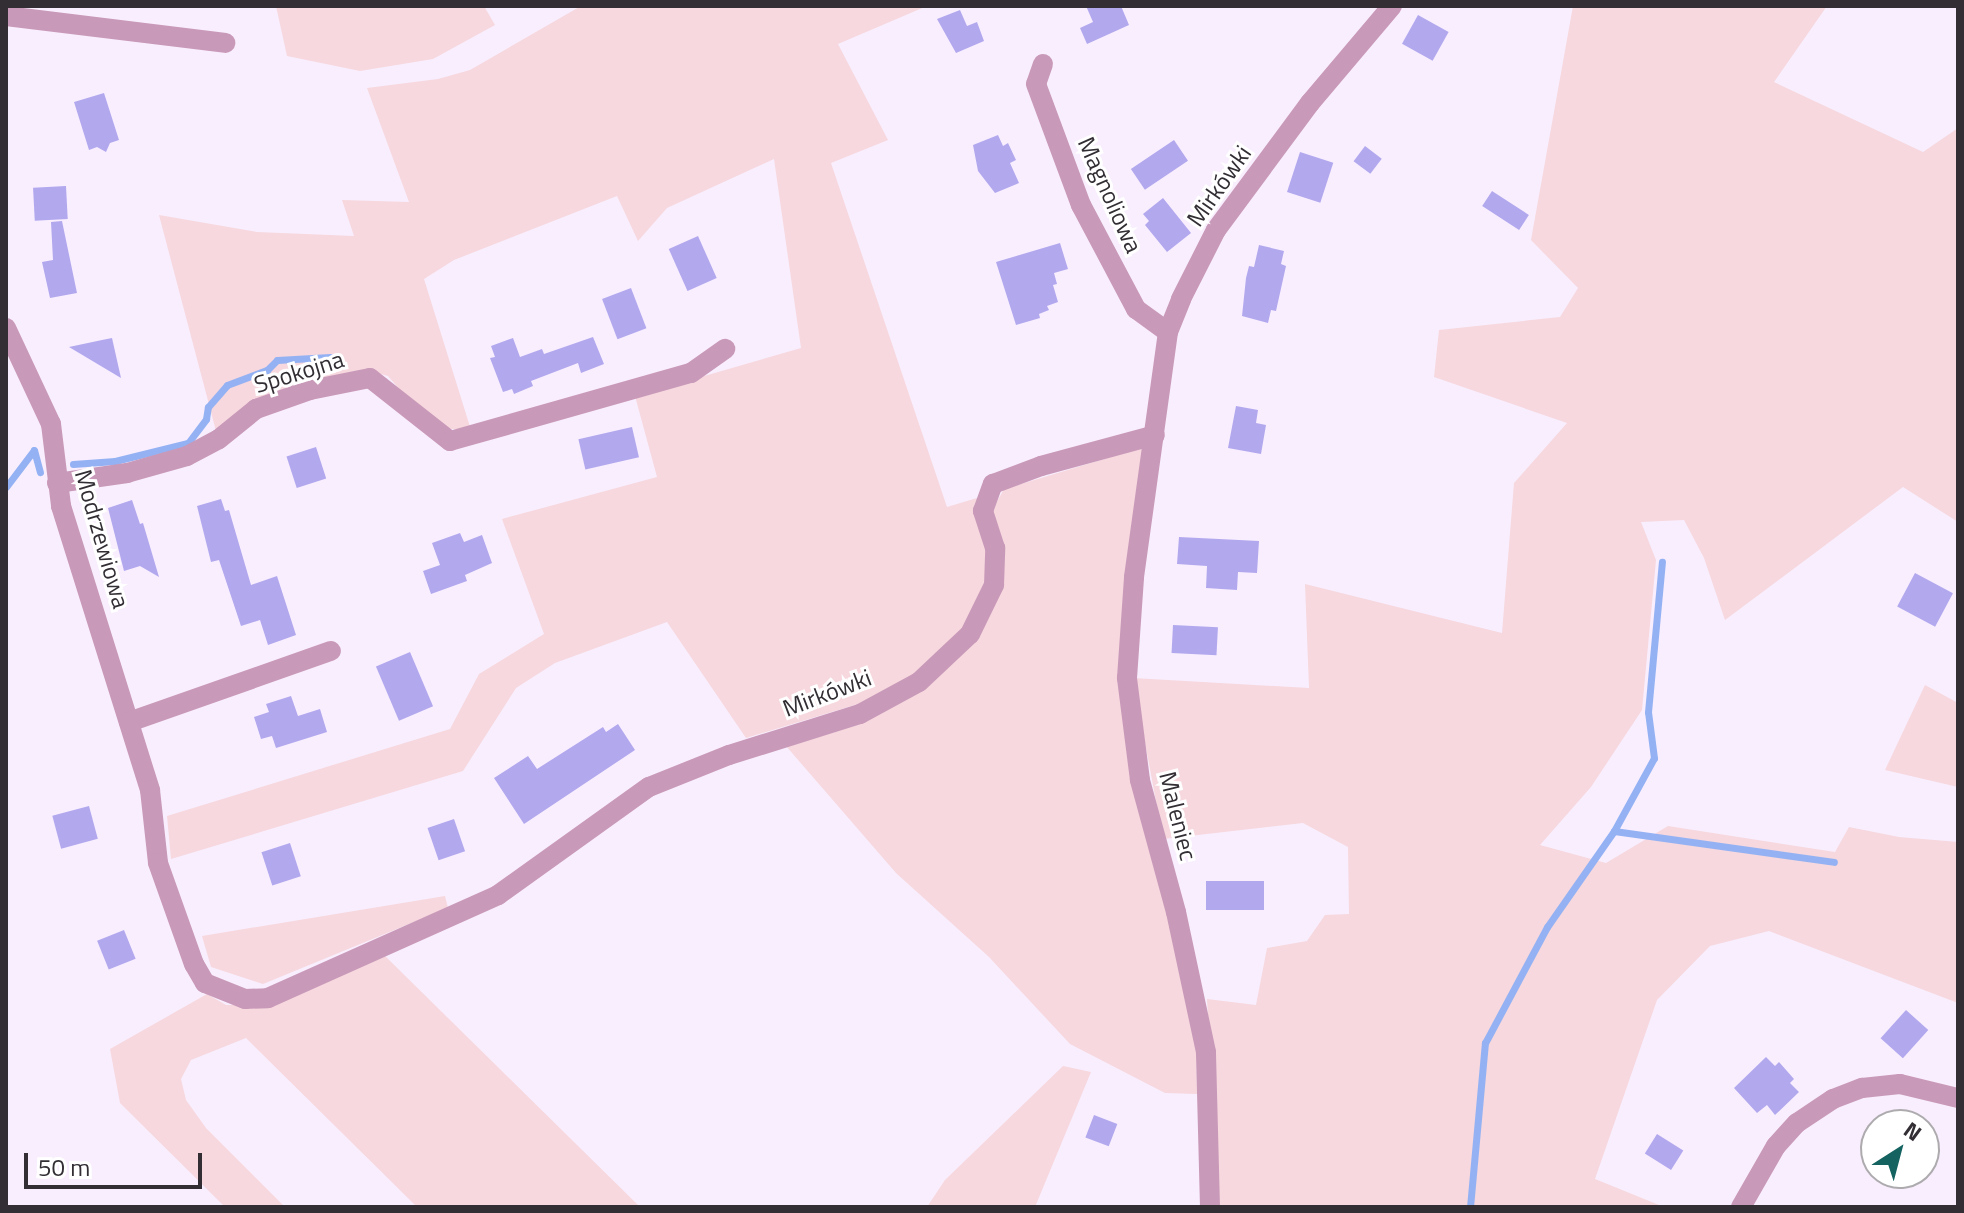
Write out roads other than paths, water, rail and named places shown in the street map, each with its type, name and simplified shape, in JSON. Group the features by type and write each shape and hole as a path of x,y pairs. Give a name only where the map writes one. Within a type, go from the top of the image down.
{"street":[{"name":"Mirkówki","path":"205,983 245,999 268,998 498,895 649,787 729,755 860,714 919,682 970,634 994,585 995,548 983,511 993,484 1041,466 1155,435 1168,332 1216,230 1310,103 1392,6"},
{"path":"6,16 225,43"},
{"name":"Magnoliowa","path":"1043,64 1036,84 1081,205 1136,309 1168,332"},
{"name":"Modrzewiowa","path":"6,328 51,424 57,483 150,790 158,863 194,964 205,983"},
{"name":"Spokojna","path":"57,483 127,473 187,456 219,439 256,409 325,387 370,378 450,441 691,373 725,349"},
{"name":"Maleniec","path":"1155,435 1134,577 1127,678 1140,780 1176,912 1206,1052 1210,1207"},
{"path":"129,722 331,651"},
{"path":"1741,1207 1776,1146 1797,1123 1833,1099 1862,1088 1900,1084 1958,1098"}],"waterway":[{"path":"73,464 115,461 188,443 206,419 208,407 227,385 267,370 277,360 330,357"},
{"path":"6,487 34,450 40,472"},
{"path":"1470,1207 1485,1043 1547,927 1614,831 1654,758 1648,712 1662,562"},
{"path":"1614,831 1834,862"}]}
